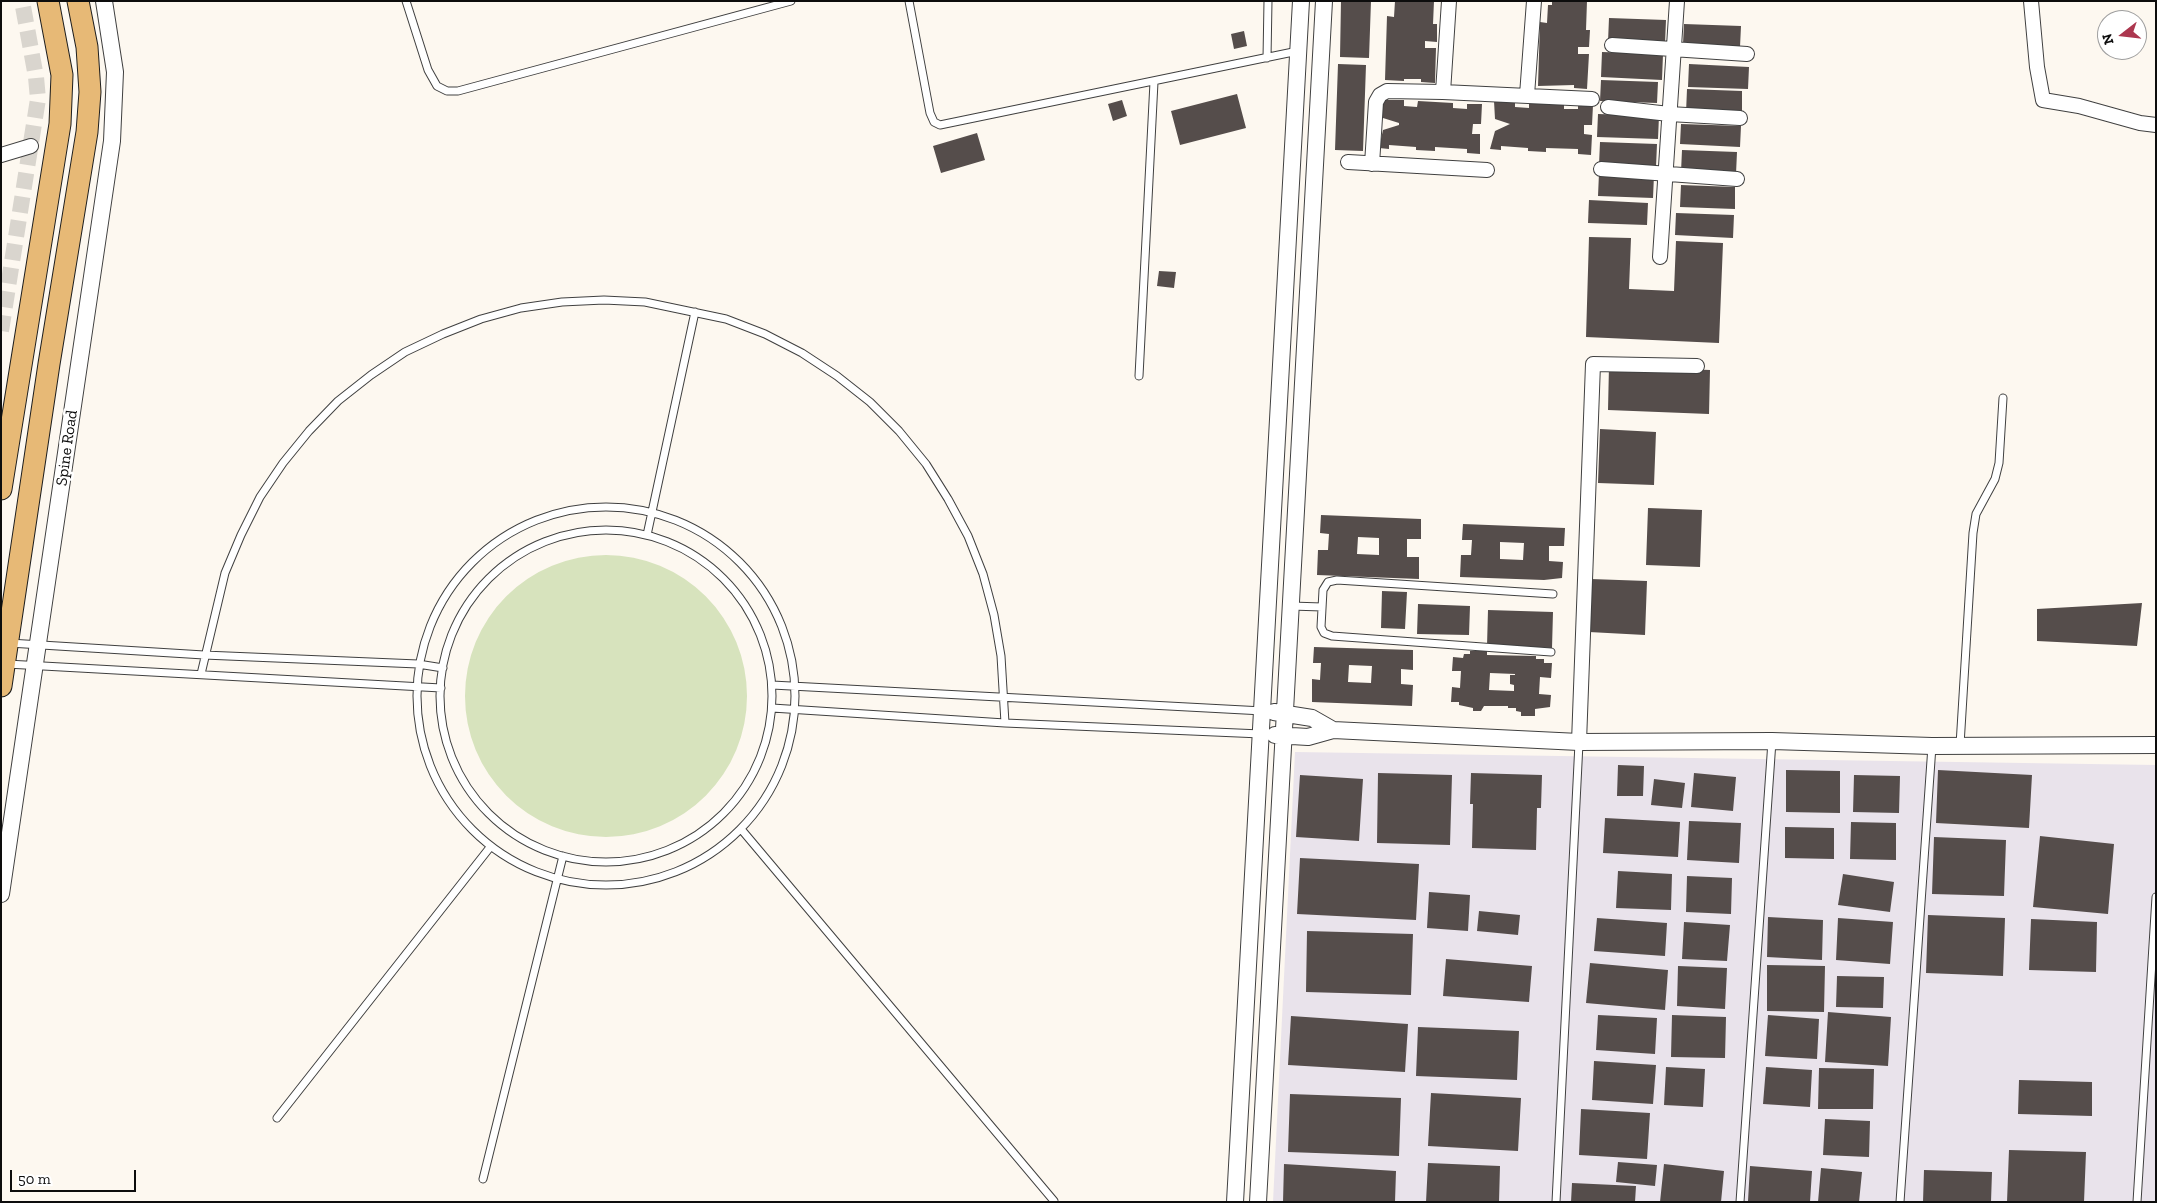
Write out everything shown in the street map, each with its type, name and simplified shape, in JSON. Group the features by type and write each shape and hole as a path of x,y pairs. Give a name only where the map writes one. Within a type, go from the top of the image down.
{"main road":[{"path":"1,489 60,124 62,75 48,1"},
{"name":"Spine Road","path":"1,686 5,642 87,132 90,92 88,55 78,1"}],"street":[{"name":"Spine Road","path":"1,894 112,141 115,72 104,1"},
{"path":"1235,1202 1301,1"},
{"path":"1258,1202 1324,1"},
{"path":"1443,92 1449,1"},
{"path":"1527,95 1534,1"},
{"path":"1660,257 1677,1"},
{"path":"2031,1 2037,67 2043,100 2079,106 2140,123 2156,125"},
{"path":"1612,46 1747,54"},
{"path":"1372,164 1376,102 1380,95 1388,91 1592,99"},
{"path":"1608,107 1669,114 1740,118"},
{"path":"1,155 31,146"},
{"path":"1348,162 1487,170"},
{"path":"1602,169 1665,172 1737,179"},
{"path":"1579,742 1593,364 1698,366"},
{"path":"1263,711 1285,712 1312,718 1333,730"},
{"path":"1261,734 1308,737 1333,730 1579,742 1772,741 1932,746 2156,745"}],"lane":[{"path":"406,1 428,70 437,86 447,91 458,91 791,1"},
{"path":"909,1 930,113 934,122 940,125 1298,51"},
{"path":"1267,58 1268,1"},
{"path":"1139,376 1154,82"},
{"path":"201,674 204,655 226,573 241,535 260,497 282,463 309,430 338,401 371,375 406,352 443,334 481,319 522,308 562,302 604,300 645,302 726,319 765,334 802,353 838,376 870,402 899,431 926,464 948,499 968,536 983,574 994,615 1000,648 1005,723"},
{"path":"647,534 695,312"},
{"path":"1960,746 1973,533 1976,514 1995,479 1999,463 2003,398"},
{"path":"588,507 612,507 653,512 684,523 713,540 738,561 760,586 776,614 788,645 794,686 794,709 788,748 776,778 759,806 741,829 710,855 655,881 625,885 592,885 558,879 529,869 500,853 474,832 453,806 436,778 425,747 418,714 416,686 418,664 434,617 450,588 467,566 496,542 524,525 555,513 588,507"},
{"path":"590,530 619,530 647,534 674,544 700,559 722,577 741,599 756,624 766,651 772,685 772,708 767,738 758,765 743,790 725,813 703,832 678,847 651,857 623,862 594,862 563,856 538,848 513,834 490,815 471,793 457,768 446,740 441,712 441,688 445,654 455,627 469,601 487,579 509,560 534,546 571,533 590,530"},
{"path":"1551,652 1332,636 1324,633 1321,627 1323,590 1328,582 1337,580 1553,594"},
{"path":"1291,606 1322,607"},
{"path":"5,642 204,655 418,664 443,668"},
{"path":"3,663 441,688"},
{"path":"772,685 1263,711"},
{"path":"772,708 1005,723 1261,734"},
{"path":"1740,1202 1772,741"},
{"path":"1556,1202 1579,742"},
{"path":"1900,1202 1932,746"},
{"path":"741,829 1054,1202"},
{"path":"277,1118 491,846"},
{"path":"483,1179 563,856"},
{"path":"2137,1202 2156,897"}],"shaded area":[{"path":"1295,752 2156,765 2156,1202 1273,1202"}],"green space":[{"path":"606,555 633,558 660,566 684,579 706,596 723,618 736,642 744,669 747,696 744,723 736,750 723,774 706,796 684,813 660,826 633,834 606,837 579,834 552,826 528,813 506,796 489,774 476,750 468,723 465,696 468,669 476,642 489,618 506,596 528,579 552,566 579,558"}],"building":[{"path":"1341,1 1371,1 1369,58 1340,57"},
{"path":"1395,1 1434,1 1433,24 1437,24 1437,42 1425,41 1425,48 1436,48 1435,83 1421,82 1421,79 1404,79 1404,81 1385,80 1387,16 1394,17"},
{"path":"1552,1 1587,1 1586,30 1590,30 1589,47 1578,47 1578,54 1589,54 1587,89 1574,88 1574,85 1538,86 1540,22 1547,23 1548,5 1552,5"},
{"path":"1609,18 1666,20 1665,44 1608,42"},
{"path":"1684,24 1741,26 1740,47 1683,44"},
{"path":"1244,31 1247,46 1234,49 1231,34"},
{"path":"1602,52 1663,54 1662,80 1601,77"},
{"path":"1338,64 1366,65 1363,151 1335,150"},
{"path":"1689,64 1749,67 1748,89 1688,87"},
{"path":"1601,80 1658,82 1657,103 1600,101"},
{"path":"1687,89 1742,91 1742,115 1686,113"},
{"path":"1237,94 1246,128 1180,145 1171,111"},
{"path":"1122,100 1127,116 1113,121 1108,104"},
{"path":"1382,100 1404,100 1404,106 1417,107 1418,101 1453,103 1453,108 1467,109 1467,104 1482,104 1481,124 1473,124 1472,134 1480,134 1480,154 1467,153 1467,149 1435,147 1435,151 1416,150 1416,147 1389,145 1389,149 1379,148 1383,130 1399,125 1399,123 1383,118"},
{"path":"1494,101 1515,101 1515,107 1529,108 1529,102 1564,104 1564,109 1578,109 1578,105 1593,105 1592,125 1584,125 1584,134 1592,135 1591,155 1578,154 1578,149 1546,148 1546,152 1528,151 1528,148 1501,146 1501,150 1490,149 1495,131 1510,124 1495,119"},
{"path":"1598,114 1659,116 1658,139 1597,137"},
{"path":"1681,124 1741,126 1740,147 1680,144"},
{"path":"977,133 985,160 941,173 933,146"},
{"path":"1600,142 1657,144 1656,167 1599,165"},
{"path":"1682,150 1737,152 1736,174 1681,172"},
{"path":"1599,173 1654,175 1653,198 1598,196"},
{"path":"1681,185 1735,187 1735,209 1680,207"},
{"path":"1589,200 1648,203 1647,225 1588,223"},
{"path":"1676,213 1734,215 1733,238 1675,235"},
{"path":"1589,237 1631,238 1629,289 1674,291 1676,241 1723,243 1719,343 1586,337"},
{"path":"1159,271 1176,272 1174,288 1157,286"},
{"path":"1609,366 1710,370 1709,414 1608,410"},
{"path":"1600,429 1656,432 1654,485 1598,483"},
{"path":"1648,508 1702,510 1700,567 1646,565"},
{"path":"1321,515 1421,519 1421,539 1407,539 1407,557 1419,557 1419,579 1317,575 1318,550 1328,550 1329,534 1320,533","holes":["1358,537 1379,538 1379,555 1357,554"]},
{"path":"1463,524 1565,528 1564,546 1549,546 1549,561 1563,562 1562,578 1544,580 1460,577 1461,555 1471,555 1472,540 1462,540","holes":["1500,542 1524,543 1523,560 1500,559"]},
{"path":"1591,579 1647,581 1645,635 1589,632"},
{"path":"1382,591 1407,592 1405,629 1381,628"},
{"path":"2142,603 2137,646 2037,641 2037,609"},
{"path":"1418,604 1470,606 1469,635 1417,634"},
{"path":"1488,610 1553,612 1552,648 1487,646"},
{"path":"1314,647 1413,650 1413,670 1401,669 1401,684 1413,685 1412,706 1312,702 1312,679 1320,680 1321,663 1313,663","holes":["1349,665 1372,666 1371,683 1348,682"]},
{"path":"1470,651 1487,651 1487,655 1536,656 1536,659 1544,659 1544,663 1552,663 1551,678 1540,677 1539,694 1551,695 1550,707 1535,709 1535,716 1521,716 1521,712 1516,711 1516,708 1508,708 1508,706 1484,706 1481,711 1473,711 1473,708 1459,705 1459,702 1451,702 1452,687 1460,688 1461,671 1452,671 1453,657 1463,658 1464,654 1470,654","holes":["1490,673 1515,674 1510,675 1510,684 1514,685 1514,691 1489,690"]},
{"path":"1618,765 1644,766 1643,796 1617,796"},
{"path":"1786,770 1840,771 1840,813 1786,812"},
{"path":"1938,770 2032,775 2029,828 1936,823"},
{"path":"1378,773 1452,775 1450,845 1377,843"},
{"path":"1471,773 1542,775 1541,808 1537,808 1536,850 1472,848 1473,804 1470,804"},
{"path":"1694,773 1736,777 1733,811 1691,807"},
{"path":"1300,775 1363,779 1359,841 1296,837"},
{"path":"1854,775 1900,776 1899,813 1853,812"},
{"path":"1654,779 1685,783 1682,808 1651,805"},
{"path":"1605,818 1680,822 1678,857 1603,853"},
{"path":"1689,821 1741,823 1739,863 1687,860"},
{"path":"1851,822 1896,823 1896,860 1850,859"},
{"path":"1785,827 1834,828 1834,859 1785,858"},
{"path":"2040,836 2114,844 2108,914 2033,907"},
{"path":"1934,837 2006,840 2004,896 1932,894"},
{"path":"1300,858 1419,864 1416,920 1297,914"},
{"path":"1618,871 1672,874 1671,910 1616,908"},
{"path":"1843,874 1894,882 1890,912 1838,905"},
{"path":"1687,876 1732,878 1731,914 1686,912"},
{"path":"1429,892 1470,895 1468,931 1427,928"},
{"path":"1479,911 1520,915 1518,935 1477,931"},
{"path":"1928,915 2005,918 2003,976 1926,973"},
{"path":"1768,917 1823,920 1822,960 1767,957"},
{"path":"1597,918 1667,923 1665,956 1594,951"},
{"path":"1838,918 1893,922 1890,964 1836,960"},
{"path":"2031,919 2097,922 2096,972 2029,970"},
{"path":"1684,922 1730,925 1727,961 1682,959"},
{"path":"1307,931 1413,934 1411,995 1306,992"},
{"path":"1446,959 1532,966 1529,1002 1443,996"},
{"path":"1590,963 1668,970 1665,1010 1586,1003"},
{"path":"1767,965 1825,966 1824,1012 1767,1011"},
{"path":"1678,966 1727,968 1725,1009 1677,1006"},
{"path":"1837,976 1884,977 1883,1008 1836,1007"},
{"path":"1828,1012 1891,1017 1888,1066 1825,1062"},
{"path":"1598,1015 1657,1018 1655,1054 1596,1050"},
{"path":"1672,1015 1726,1017 1725,1058 1671,1057"},
{"path":"1768,1015 1819,1019 1817,1059 1765,1056"},
{"path":"1291,1016 1408,1024 1405,1072 1288,1065"},
{"path":"1418,1027 1519,1031 1517,1080 1416,1076"},
{"path":"1594,1061 1656,1065 1653,1104 1592,1100"},
{"path":"1666,1067 1705,1069 1703,1107 1664,1105"},
{"path":"1766,1067 1812,1070 1810,1107 1763,1104"},
{"path":"1819,1068 1874,1069 1873,1109 1818,1109"},
{"path":"2019,1080 2092,1082 2092,1116 2018,1114"},
{"path":"1431,1093 1521,1098 1518,1151 1428,1146"},
{"path":"1290,1094 1401,1098 1399,1156 1288,1152"},
{"path":"1581,1109 1650,1113 1647,1159 1579,1155"},
{"path":"1825,1119 1870,1121 1869,1157 1823,1155"},
{"path":"2009,1150 2086,1152 2084,1202 2007,1202"},
{"path":"1618,1162 1657,1165 1655,1186 1616,1182"},
{"path":"1428,1163 1500,1166 1499,1202 1426,1202"},
{"path":"1284,1164 1396,1171 1395,1202 1283,1202"},
{"path":"1664,1164 1724,1171 1721,1202 1660,1202"},
{"path":"1750,1166 1812,1171 1810,1202 1748,1201"},
{"path":"1821,1168 1862,1172 1859,1202 1818,1202"},
{"path":"1924,1170 1992,1172 1991,1202 1923,1202"},
{"path":"1572,1183 1636,1186 1635,1202 1571,1202"}],"tunnel":[{"path":"1,331 38,99 36,77 22,1"}]}
